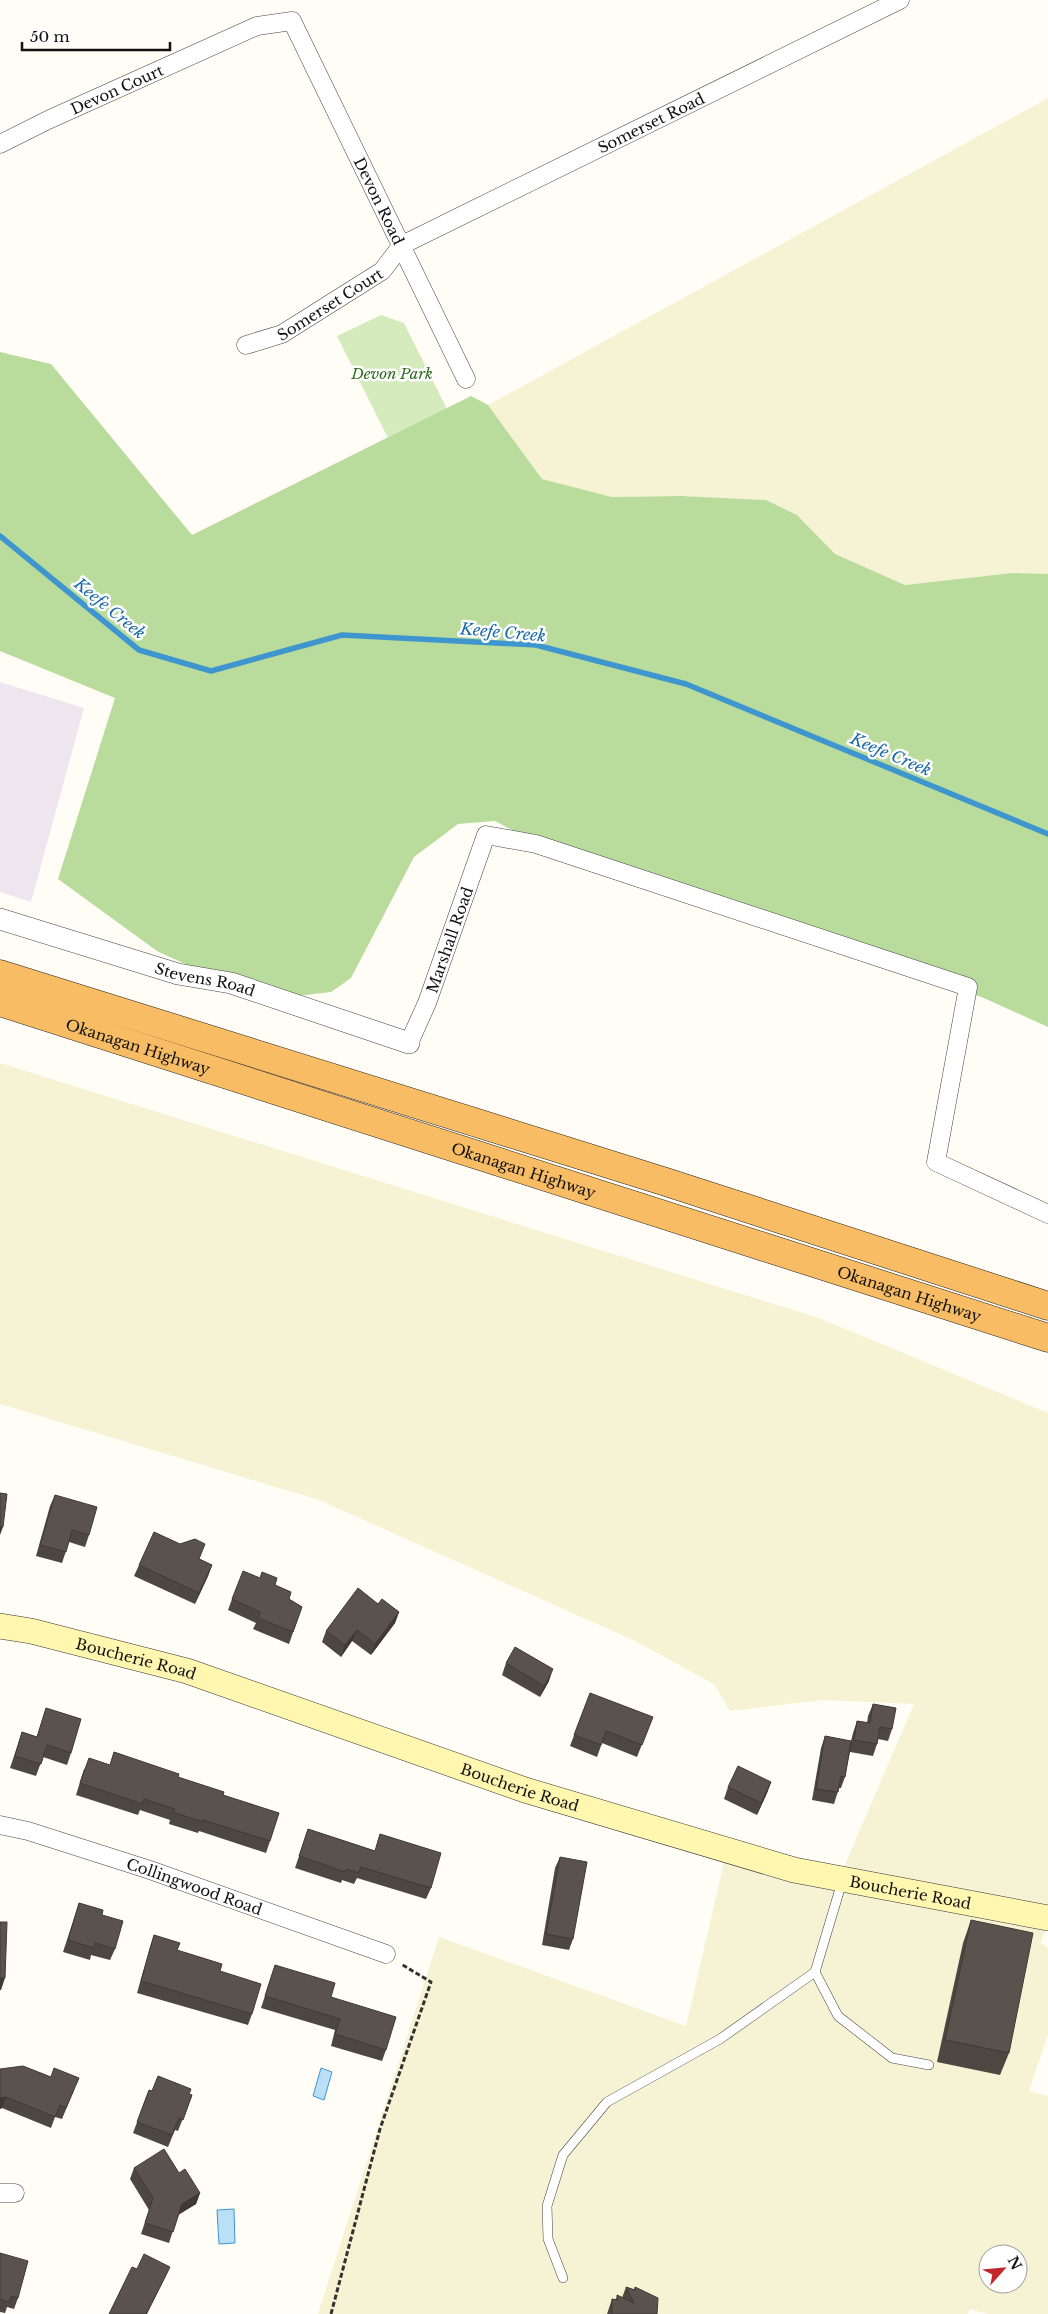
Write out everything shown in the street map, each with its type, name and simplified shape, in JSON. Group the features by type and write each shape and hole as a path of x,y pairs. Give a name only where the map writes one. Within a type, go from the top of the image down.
{"highway":[{"name":"Okanagan Highway","path":"0,974 666,1182 1048,1306"},
{"name":"Okanagan Highway","path":"0,1002 1048,1338"}],"main road":[{"name":"Boucherie Road","path":"0,1626 31,1631 187,1672 524,1790 794,1870 1048,1918"}],"street":[{"name":"Somerset Road","path":"402,245 900,0"},
{"name":"Devon Road","path":"292,21 466,379"},
{"name":"Devon Court","path":"0,144 48,120 257,26 292,21"},
{"name":"Somerset Court","path":"246,345 282,334 382,271 402,245"},
{"name":"Marshall Road","path":"410,1042 427,1003 486,835 536,844 968,987 936,1162 1048,1214"},
{"name":"Stevens Road","path":"0,919 178,974 231,983 410,1042"},
{"name":"Collingwood Road","path":"0,1826 28,1831 150,1870 386,1954"}],"lane":[{"path":"564,2278 548,2240 547,2206 564,2154 607,2102 720,2039 815,1972 843,1879"},
{"path":"815,1972 838,2016 892,2058 929,2065"}],"path":[{"path":"331,2314 380,2129 431,1982 386,1954"}],"shaded area":[{"path":"1048,98 1048,574 1012,573 905,585 835,554 797,515 766,500 682,496 612,497 542,479 488,405"},
{"path":"0,682 84,708 31,902 0,892"},
{"path":"0,1063 819,1318 1048,1413 1048,1921 1041,1943 1048,1948 1048,2035 1029,2091 1048,2096 1048,2314 988,2314 970,2309 968,2314 318,2314 439,1937 686,2026 725,1858 843,1869 914,1704 823,1700 730,1711 714,1684 635,1641 319,1500 0,1404"}],"green space":[{"name":"Devon Park","path":"381,315 404,323 447,409 388,438 337,336"},
{"path":"0,352 51,364 192,535 471,396 488,405 542,479 612,497 682,496 766,500 797,515 835,554 905,585 1012,573 1048,574 1048,1027 984,998 552,851 495,821 458,824 414,857 351,978 331,992 263,1000 157,951 58,879 115,698 0,651"}],"water":[{"path":"321,2068 332,2072 324,2100 313,2096"},
{"path":"234,2209 235,2243 219,2244 217,2210"}],"building":[{"path":"0,1493 7,1494 3,1527 0,1526"},
{"path":"55,1495 97,1507 89,1535 72,1530 66,1552 40,1545"},
{"path":"154,1532 180,1544 195,1539 205,1544 199,1559 212,1565 199,1593 139,1565"},
{"path":"243,1571 260,1578 262,1572 277,1578 275,1585 291,1592 289,1599 302,1607 293,1632 258,1618 260,1612 232,1599"},
{"path":"358,1588 378,1604 382,1599 399,1612 375,1644 357,1630 345,1645 326,1631"},
{"path":"515,1647 553,1669 544,1686 506,1663"},
{"path":"590,1693 653,1717 642,1745 606,1731 601,1745 574,1735"},
{"path":"873,1704 896,1708 892,1729 880,1727 877,1744 854,1740 857,1721 870,1723"},
{"path":"46,1708 81,1719 71,1753 47,1745 41,1764 15,1756 22,1732 37,1737"},
{"path":"825,1736 851,1741 845,1777 841,1776 838,1792 816,1789"},
{"path":"114,1752 179,1774 178,1777 224,1792 223,1795 279,1813 270,1841 173,1812 175,1809 144,1799 142,1804 80,1783 89,1758 110,1765"},
{"path":"738,1766 771,1782 761,1803 728,1787"},
{"path":"308,1829 375,1851 380,1834 441,1853 431,1888 361,1867 359,1873 346,1869 345,1872 299,1856"},
{"path":"560,1857 587,1862 573,1939 546,1934"},
{"path":"79,1903 103,1910 102,1915 123,1921 115,1949 95,1943 94,1948 68,1940"},
{"path":"971,1920 1033,1933 1009,2053 945,2040"},
{"path":"0,1922 7,1922 5,1978 0,1978"},
{"path":"154,1935 180,1943 177,1950 222,1964 220,1971 261,1984 252,2014 141,1981"},
{"path":"275,1965 335,1983 331,1997 396,2017 386,2050 335,2034 340,2019 265,1996"},
{"path":"23,2066 51,2077 54,2068 79,2078 66,2108 60,2105 55,2117 6,2097 0,2098 0,2069"},
{"path":"158,2076 191,2089 189,2094 192,2095 183,2120 179,2118 172,2135 137,2122 149,2090 152,2091"},
{"path":"164,2149 179,2173 185,2169 200,2193 182,2204 173,2232 145,2223 153,2198 134,2168"},
{"path":"0,2253 28,2261 18,2298 11,2296 9,2302 0,2299"},
{"path":"144,2254 170,2267 146,2314 109,2314 132,2267 137,2269"},
{"path":"626,2287 635,2290 635,2287 658,2298 657,2314 612,2314 612,2299 618,2300 617,2295 634,2303"}],"waterway":[{"name":"Keefe Creek","path":"0,536 139,650 211,671 342,635 536,645 686,684 1048,834"}]}
